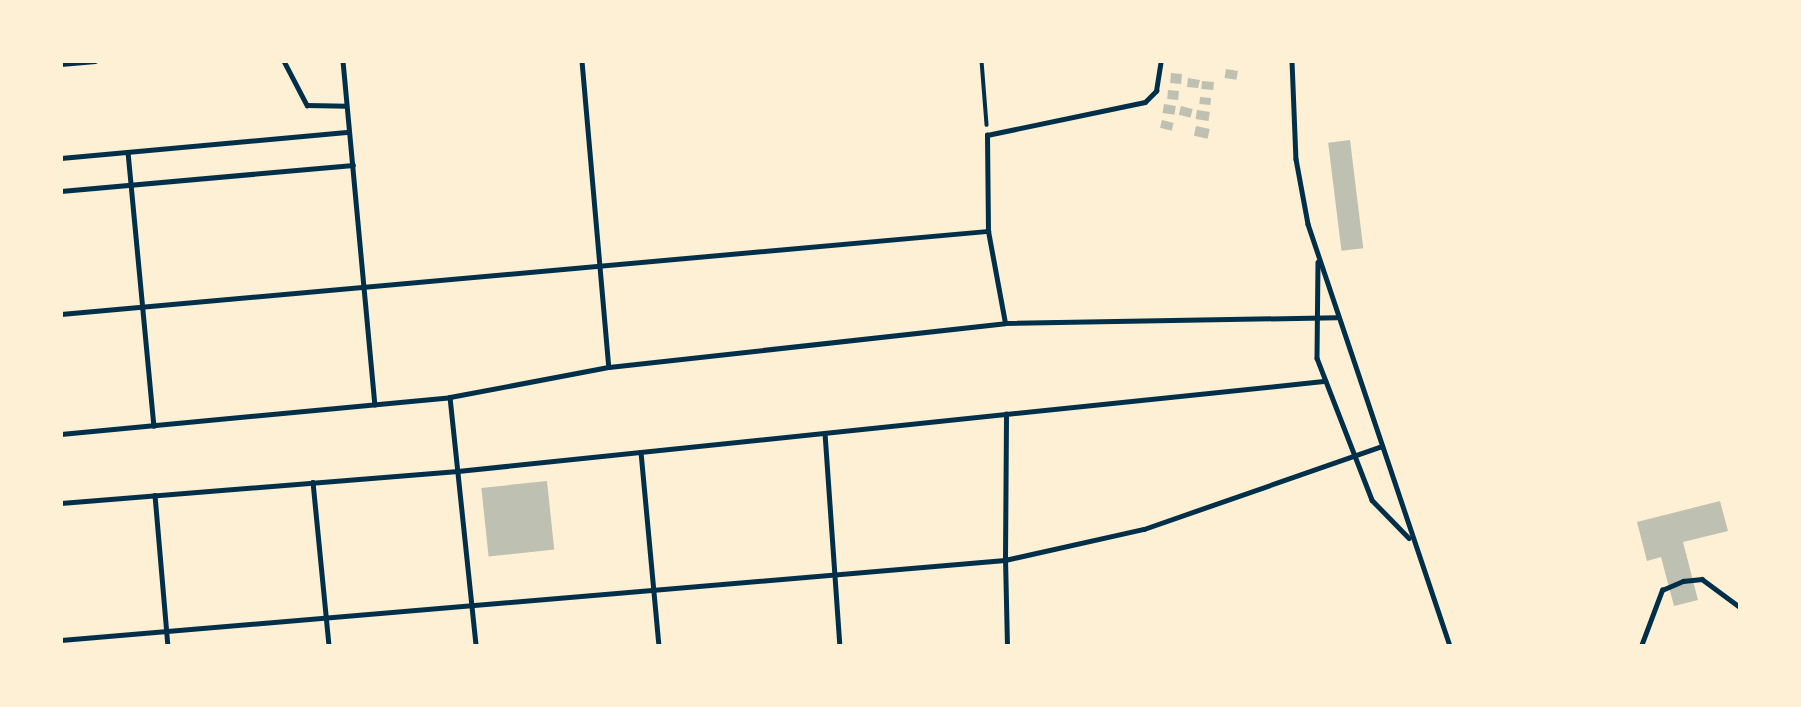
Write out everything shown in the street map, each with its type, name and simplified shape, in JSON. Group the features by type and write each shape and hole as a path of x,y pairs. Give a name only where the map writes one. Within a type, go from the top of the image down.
{"lane":[{"path":"61,64 95,61"},
{"path":"284,61 306,106 346,106"},
{"path":"343,61 375,405"},
{"path":"582,61 609,368"},
{"path":"1005,323 988,231 987,135 1145,102 1156,91 1161,61"},
{"path":"1292,61 1297,169 1318,257 1410,538 1450,646"},
{"path":"61,158 349,132"},
{"path":"128,152 154,426"},
{"path":"61,191 353,165"},
{"path":"61,314 988,231"},
{"path":"1318,257 1313,317 1325,381 1354,458 1376,506 1410,538"},
{"path":"61,434 450,397 609,368 1005,323 1336,317"},
{"path":"61,503 458,471 1325,381"},
{"path":"450,397 475,646"},
{"path":"1006,414 1007,646"},
{"path":"825,433 840,646"},
{"path":"61,640 1005,560 1144,528 1354,458 1382,446"},
{"path":"641,452 659,646"},
{"path":"313,482 329,646"},
{"path":"155,495 168,646"},
{"path":"1641,646 1662,590 1683,581 1702,579 1731,595 1740,607"}],"path":[{"path":"982,61 987,135"}],"building":[{"path":"1226,69 1238,71 1236,80 1225,78"},
{"path":"1171,73 1182,74 1181,84 1170,83"},
{"path":"1188,78 1200,80 1198,88 1187,87"},
{"path":"1202,81 1214,82 1213,90 1201,89"},
{"path":"1168,90 1179,91 1178,100 1167,99"},
{"path":"1200,97 1211,98 1210,105 1199,104"},
{"path":"1164,104 1176,106 1174,115 1163,113"},
{"path":"1181,106 1193,109 1190,118 1179,115"},
{"path":"1197,110 1210,112 1208,121 1196,119"},
{"path":"1162,120 1174,123 1172,131 1160,128"},
{"path":"1196,126 1210,129 1208,139 1194,136"},
{"path":"1350,140 1363,248 1341,251 1328,143"},
{"path":"547,481 554,550 489,557 481,488"},
{"path":"1720,501 1728,531 1683,542 1698,600 1674,606 1661,557 1647,561 1637,522"}]}
